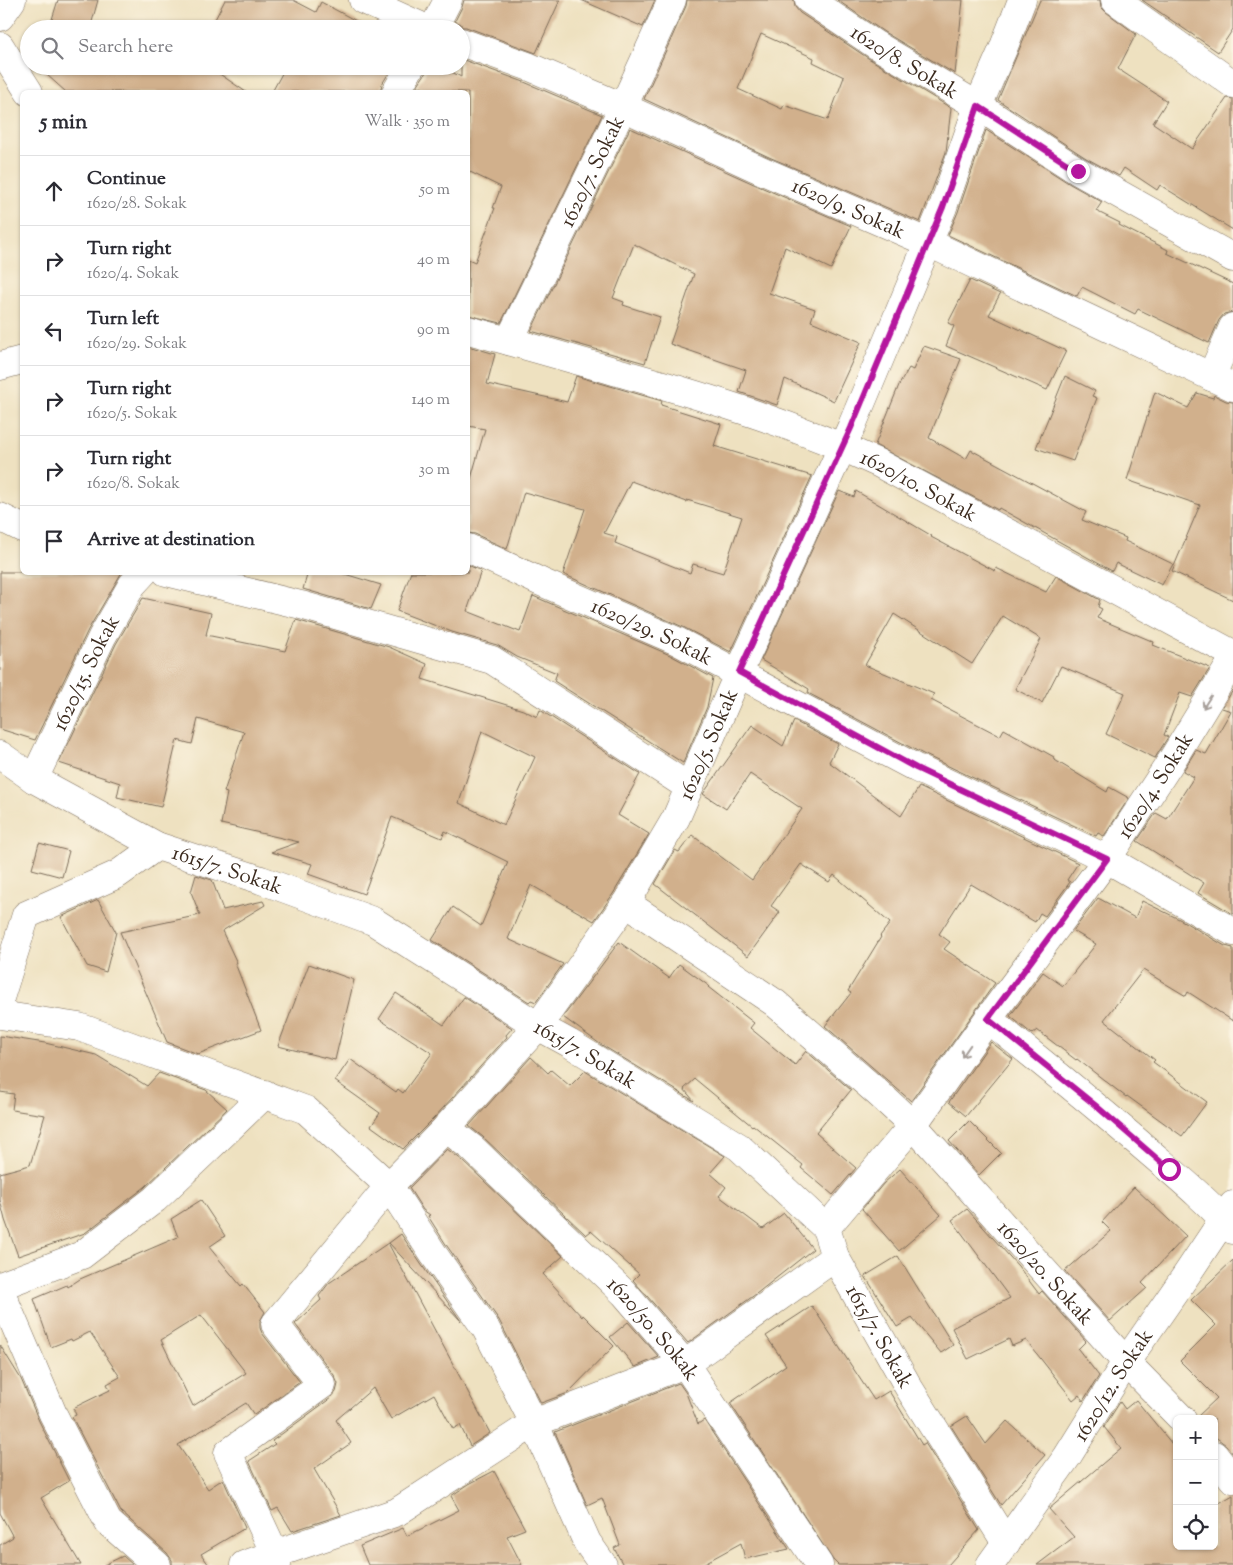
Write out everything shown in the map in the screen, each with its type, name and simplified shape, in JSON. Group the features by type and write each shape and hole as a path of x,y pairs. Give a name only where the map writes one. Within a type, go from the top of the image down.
{"street":[{"path":"0,17 12,0"},
{"path":"363,0 407,20"},
{"path":"438,20 448,0"},
{"name":"1620/7. Sokak","path":"509,341 623,107 672,0"},
{"name":"1620/8. Sokak","path":"809,0 876,45 978,106 1078,171 1233,258"},
{"name":"1620/5. Sokak","path":"276,1559 228,1453 322,1385 275,1324 388,1186 446,1128 538,1026 626,903 676,818 739,672 843,446 929,243 978,106 1022,0"},
{"path":"1115,0 1233,84"},
{"name":"1620/9. Sokak","path":"470,45 623,107 763,171 929,243 1222,382"},
{"path":"0,46 28,90"},
{"path":"397,90 406,75"},
{"path":"1222,382 1233,327"},
{"name":"1620/10. Sokak","path":"470,331 720,402 843,446 878,462 1233,654"},
{"path":"0,366 20,361"},
{"path":"0,517 20,527"},
{"name":"1620/29. Sokak","path":"470,549 677,641 739,672 916,768 1107,859 1233,932"},
{"name":"1620/15. Sokak","path":"34,779 102,637 132,586 141,575"},
{"path":"178,575 301,605 492,660 689,787"},
{"name":"1620/4. Sokak","path":"826,1228 913,1125 988,1019 1107,859 1233,660"},
{"name":"1615/7. Sokak","path":"0,755 34,779 157,846 261,880 373,921 538,1026 569,1043 739,1148 826,1228 835,1256 909,1388 1006,1543"},
{"path":"0,998 26,915 118,874 157,846"},
{"name":"1620/20. Sokak","path":"626,903 775,1003 913,1125 1126,1362 1178,1415"},
{"path":"0,1015 79,1027 306,1110 388,1186 486,1329 534,1423 587,1542 603,1565"},
{"path":"988,1019 1095,1105 1169,1169 1230,1218"},
{"path":"157,1565 108,1522 53,1414 0,1288 82,1255 155,1199 264,1094"},
{"name":"1620/50. Sokak","path":"446,1128 472,1148 624,1293 685,1364 819,1565"},
{"name":"1620/12. Sokak","path":"990,1565 1067,1457 1126,1362 1187,1274 1230,1218"},
{"path":"244,1565 276,1559 397,1512 534,1423 685,1364 835,1256"},
{"path":"1218,1460 1233,1479"}],"building":[{"path":"58,0 98,0 92,20 52,20"},
{"path":"225,0 293,0 316,12 321,2 354,20 215,20"},
{"path":"464,0 560,0 536,53 470,28 470,20 456,20"},
{"path":"581,0 655,0 643,27"},
{"path":"687,0 794,0 795,7 800,13 868,58 951,108 946,152 920,222 769,157 644,99","holes":["761,34 814,58 813,62 844,77 828,120 784,105 782,109 738,89"]},
{"path":"837,0 963,0 955,74 884,32"},
{"path":"1040,0 1100,0 1101,7 1106,12 1136,34 1118,69 1167,101 1153,123 1192,149 1227,98 1233,99 1233,230 1160,185 1157,190 1124,168 1119,176 1086,158 998,100"},
{"path":"1142,0 1233,0 1233,29 1218,52"},
{"path":"470,62 524,82 602,115 501,323 470,315 470,260 475,262 501,187 470,172 470,90 428,90 417,86 424,75 457,75 461,77 461,75 470,75"},
{"path":"47,75 221,75 243,90 64,90"},
{"path":"281,75 388,75 380,90 273,90"},
{"path":"630,128 851,226 831,269 785,247 769,293 815,309 811,321 861,342 834,401 785,379 777,405 739,392 746,370 670,344 694,274 634,244 613,298 624,302 623,305 660,317 645,363 531,331"},
{"path":"986,130 1070,184 1102,202 1096,211 1168,250 1167,253 1233,284 1233,312 1224,314 1219,320 1209,343 1138,309 1135,314 1082,287 1077,296 948,235 958,212"},
{"path":"970,280 1000,294 989,315 1066,351 1047,390 946,346 954,326 948,323"},
{"path":"924,346 961,359 929,438 966,459 971,450 1086,512 1082,520 1126,538 1125,541 1173,564 1162,585 1116,563 1112,571 999,508 998,510 875,445 899,385 909,368 913,370"},
{"path":"470,347 495,354 487,384 567,402 576,376 662,401 661,405 721,424 714,446 812,476 731,652 683,627 563,574 585,509 524,492 507,549 470,533 470,482 485,429 470,426","holes":["631,481 687,502 687,500 742,517 723,573 693,564 690,573 615,543 617,537 604,533"]},
{"path":"1065,376 1095,391 1092,396 1097,398 1073,461 1036,448"},
{"path":"1155,392 1188,408 1197,393 1213,398 1214,395 1233,402 1233,600 1172,571 1200,505 1127,480"},
{"path":"839,491 854,497 856,491 931,537 995,571 996,568 1046,592 1056,576 1100,600 1098,607 1102,609 1097,618 1154,642 1153,645 1210,668 1192,697 1180,693 1164,735 1168,737 1155,758 1106,734 1125,693 1061,666 1042,703 1015,689 1041,639 1003,616 972,664 894,614 865,665 934,694 931,700 1000,736 1004,729 1054,757 1053,759 1107,792 1109,787 1129,798 1104,836 1098,833 1096,836 923,754 808,693 809,689 761,660"},
{"path":"470,566 481,571 467,611 520,632 533,596 670,655 713,678 707,707 683,763 554,681 557,673 517,657 497,645 452,632 397,611 410,575 470,575"},
{"path":"0,572 20,572 20,575 120,575 88,630 35,740 0,729"},
{"path":"307,575 348,575 381,585 371,609 303,589"},
{"path":"143,598 211,613 206,635 285,651 296,620 389,647 427,664 422,679 523,710 537,717 540,710 640,774 618,815 649,834 613,894 594,921 531,885 508,939 563,964 536,1002 531,1000 529,1002 432,940 453,907 481,926 508,862 445,831 442,838 392,817 364,894 308,874 312,864 271,852 299,842 221,824 227,793 224,792 244,732 198,719 192,744 177,740 161,807 117,797 120,783 59,763 116,644","holes":["482,731 535,757 504,825 459,803"]},
{"path":"1233,690 1233,914 1198,893 1204,883 1137,841 1156,813 1167,819 1194,777 1183,771 1196,750 1206,754 1231,711 1222,708"},
{"path":"794,721 838,744 829,762 901,816 919,787 1078,863 1067,880 1070,882 1045,916 1040,913 1035,922 971,884 939,934 950,942 944,949 995,983 911,1101 825,1026 851,993 848,991 880,936 890,923 834,875 829,882 801,864 771,906 780,912 748,956 655,884 675,850 679,852 692,835 752,880 802,809 750,774 726,809 703,794 752,725 783,746"},
{"path":"39,843 69,851 62,877 32,869"},
{"path":"196,875 212,880 223,910 263,901 265,905 222,931 237,963 235,963 261,1030 198,1054 167,1042 120,932 200,915 191,892"},
{"path":"1098,898 1135,918 1142,901 1181,920 1225,946 1233,948 1233,1021 1188,992 1186,996 1143,970 1104,1020 1155,1060 1153,1062 1207,1102 1182,1136 1126,1097 1037,1030 1032,1034 1010,1016 1043,972 1063,986 1096,944 1073,931"},
{"path":"98,900 116,932 106,972 87,966 61,917"},
{"path":"619,942 669,978 679,964 754,1023 750,1028 795,1065 806,1051 851,1090 816,1133 856,1168 833,1195 801,1168 803,1165 695,1079 684,1089 694,1101 600,1044 563,1017"},
{"path":"309,964 354,980 335,1060 278,1046"},
{"path":"396,993 444,1025 464,997 512,1028 506,1035 507,1037 435,1117 403,1149 371,1126 380,1113 335,1081 350,1059 396,1092 398,1089 403,1093 432,1053 379,1019"},
{"path":"0,1036 45,1043 96,1055 147,1086 159,1073 206,1090 227,1109 145,1187 85,1233 18,1256 0,1200 0,1173 30,1165 45,1115 12,1110 14,1094 0,1092"},
{"path":"991,1042 1013,1059 966,1116 949,1102"},
{"path":"531,1057 548,1073 551,1070 570,1086 585,1071 725,1156 710,1173 726,1187 719,1196 763,1229 784,1213 813,1249 756,1294 688,1343 633,1280 639,1274 591,1231 586,1235 469,1126"},
{"path":"969,1121 1001,1153 979,1175 949,1141"},
{"path":"447,1149 462,1160 563,1256 543,1274 582,1317 583,1315 614,1346 568,1393 541,1403 499,1320 447,1246 428,1216 430,1215 423,1210 409,1188"},
{"path":"900,1169 941,1215 899,1251 862,1209 884,1183"},
{"path":"1134,1187 1186,1236 1142,1283 1147,1288 1110,1321 1065,1271 1111,1231 1102,1222"},
{"path":"201,1200 225,1236 209,1247 241,1286 243,1284 265,1312 260,1321 262,1333 300,1382 254,1415 246,1403 178,1445 208,1489 223,1479 245,1528 201,1554 209,1565 172,1565 172,1560 167,1553 121,1512 72,1417 76,1415 73,1408 110,1390 107,1384 120,1377 90,1332 72,1341 71,1339 51,1347 34,1299 67,1285 68,1287 80,1279 178,1237 171,1219","holes":["201,1315 246,1373 193,1406 161,1340"]},
{"path":"967,1209 1018,1266 1039,1294 1042,1291 1086,1341 1078,1349 1099,1376 1083,1401 1079,1395 1073,1400 1026,1340 1012,1346 1009,1339 968,1359 952,1328 1010,1298 952,1220"},
{"path":"401,1234 421,1264 461,1321 389,1243"},
{"path":"388,1243 490,1433 470,1446 460,1425 453,1429 434,1394 391,1419 373,1388 336,1420 351,1443 314,1469 341,1515 292,1531 278,1508 272,1511 249,1461 275,1444 272,1441 331,1398 336,1392 338,1384 334,1375 295,1324 321,1300 319,1296 329,1283"},
{"path":"898,1256 953,1345 941,1353 912,1318 897,1327 865,1276"},
{"path":"1233,1260 1233,1454 1218,1439 1218,1415 1199,1415 1217,1398 1180,1361 1216,1325 1191,1300"},
{"path":"812,1306 874,1400 889,1391 922,1445 925,1443 979,1530 948,1565 838,1565 730,1403 786,1365 766,1336"},
{"path":"628,1322 659,1357 635,1367 610,1337"},
{"path":"0,1345 21,1379 39,1421 69,1481 41,1498 81,1565 0,1565 0,1545 13,1537 0,1513"},
{"path":"679,1383 686,1393 698,1424 704,1420 789,1549 745,1559 741,1543 701,1565 623,1565 614,1548 620,1545 602,1498 587,1505 555,1432"},
{"path":"1136,1400 1173,1445 1173,1550 1218,1550 1218,1504 1233,1495 1233,1565 1037,1565 1074,1537 1049,1509 1121,1448 1104,1427 1120,1402 1125,1409"},
{"path":"967,1416 986,1444 1007,1421 1045,1455 1001,1505 951,1426"},
{"path":"494,1471 525,1529 507,1536 522,1565 368,1565 360,1546 403,1528 407,1536 459,1510 451,1496"},
{"path":"123,1556 133,1565 104,1565"}],"route":[{"path":"1078,171 978,106 943,207 851,428 739,672 916,768 1107,859 988,1019 1095,1105 1169,1169"}]}
